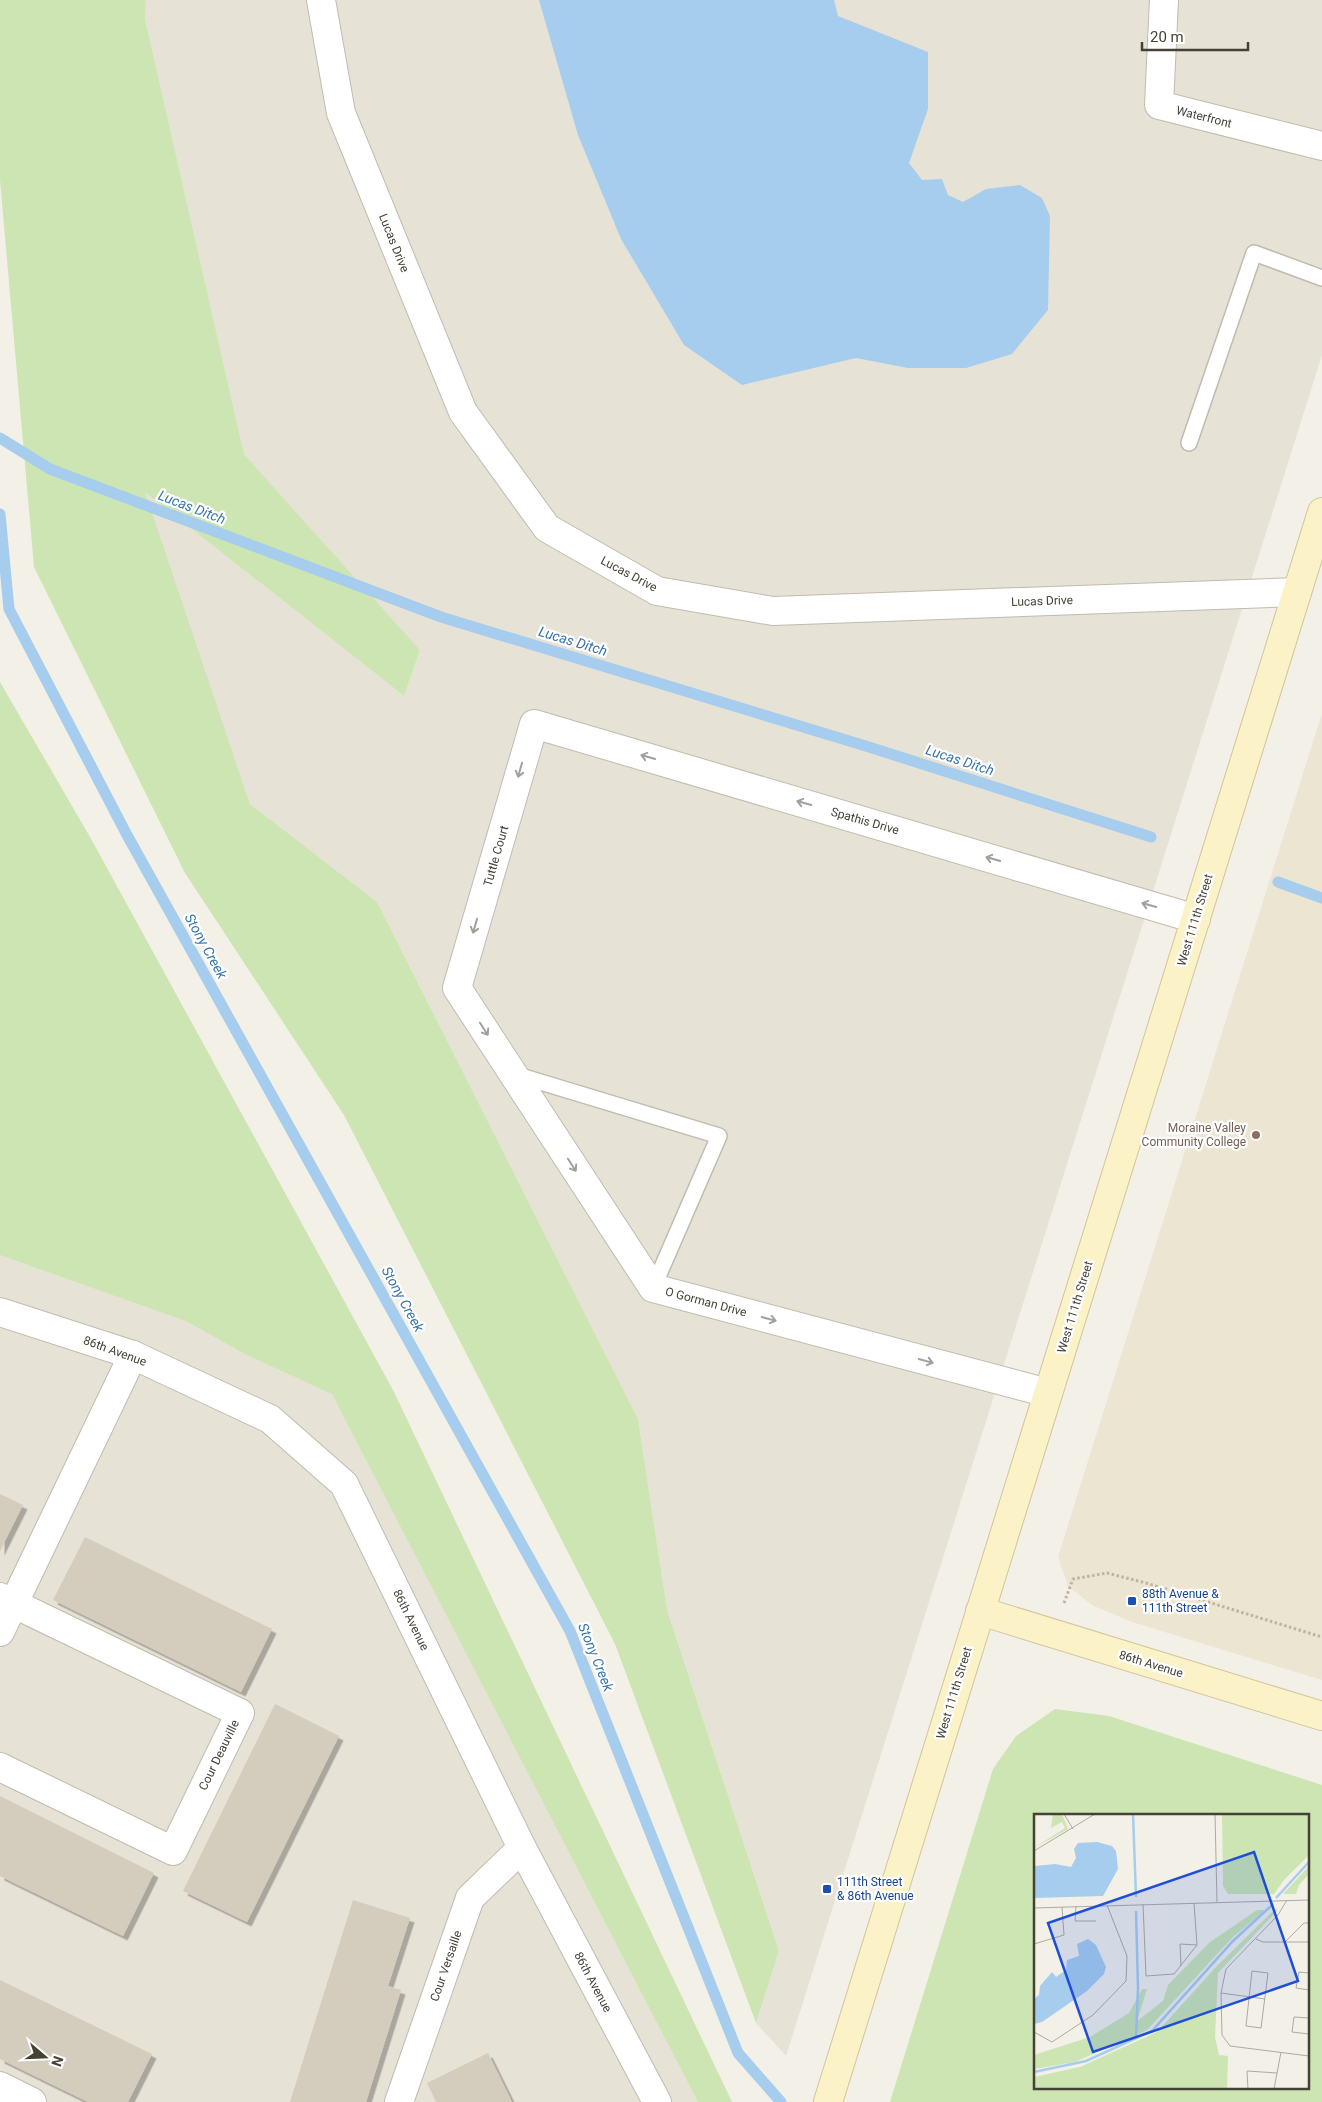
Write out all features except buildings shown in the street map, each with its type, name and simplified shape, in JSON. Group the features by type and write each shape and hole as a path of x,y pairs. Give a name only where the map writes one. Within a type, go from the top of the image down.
{"main road":[{"name":"West 111th Street","path":"828,2101 1322,512"},
{"name":"86th Avenue","path":"980,1611 1322,1716"}],"street":[{"name":"Lucas Drive","path":"320,0 341,113 463,412 547,528 657,591 773,611 1297,592"},
{"name":"Waterfront","path":"1164,0 1159,105 1322,146"},
{"name":"Spathis Drive","path":"534,724 1196,919"},
{"name":"Tuttle Court","path":"457,988 534,724"},
{"name":"O Gorman Drive","path":"457,988 653,1288 1048,1393"},
{"name":"86th Avenue","path":"0,1312 134,1355 270,1419 344,1484 522,1848 657,2102"},
{"path":"0,1632 7,1600 134,1355"},
{"name":"Cour Deauville","path":"0,1767 173,1850 240,1713 7,1600"},
{"name":"Cour Versaille","path":"399,2102 470,1898 522,1848"},
{"path":"0,2086 32,2102"}],"lane":[{"path":"1189,443 1254,253 1322,278"},
{"path":"512,1073 720,1136 653,1288"}],"path":[{"path":"1073,1579 1106,1573 1146,1583 1322,1637"}],"shaded area":[{"path":"146,0 1322,0 1322,355 786,2056 756,2023 779,1951 667,1610 638,1419 377,902 250,804 144,491 404,696 420,650 244,454 145,19"},
{"name":"Moraine Valley Community College","path":"1322,713 1322,1680 1132,1622 1092,1605 1068,1586 1058,1557"},
{"path":"0,1249 284,1345 360,1414 698,2102 0,2102"}],"green space":[{"path":"0,0 146,0 145,19 244,454 420,650 404,696 145,492 250,804 377,902 638,1419 667,1610 779,1951 756,2023 615,1644 344,1115 185,873 34,567 0,180"},
{"path":"0,682 90,837 393,1390 732,2102 698,2102 332,1394 245,1354 186,1321 0,1255"},
{"path":"1055,1709 1109,1716 1322,1785 1322,2102 890,2102 993,1769 1016,1736"}],"water":[{"path":"539,0 834,0 838,16 928,52 928,109 909,163 922,180 942,179 948,195 963,202 986,189 1020,185 1042,198 1050,216 1048,310 1012,354 966,368 908,368 856,358 742,385 684,345 621,239 578,135"}],"waterway":[{"name":"Lucas Ditch","path":"0,438 50,469 441,617 869,747 1151,837"},
{"name":"Stony Creek","path":"0,514 9,609 127,835 570,1631 738,2053 781,2102"},
{"name":"Lucas Ditch","path":"1278,882 1322,898"}],"place":[{"name":"Moraine Valley Community College","path":"1256,1135"},
{"name":"88th Avenue & 111th Street","path":"1132,1601"},
{"name":"111th Street & 86th Avenue","path":"827,1889"}]}
